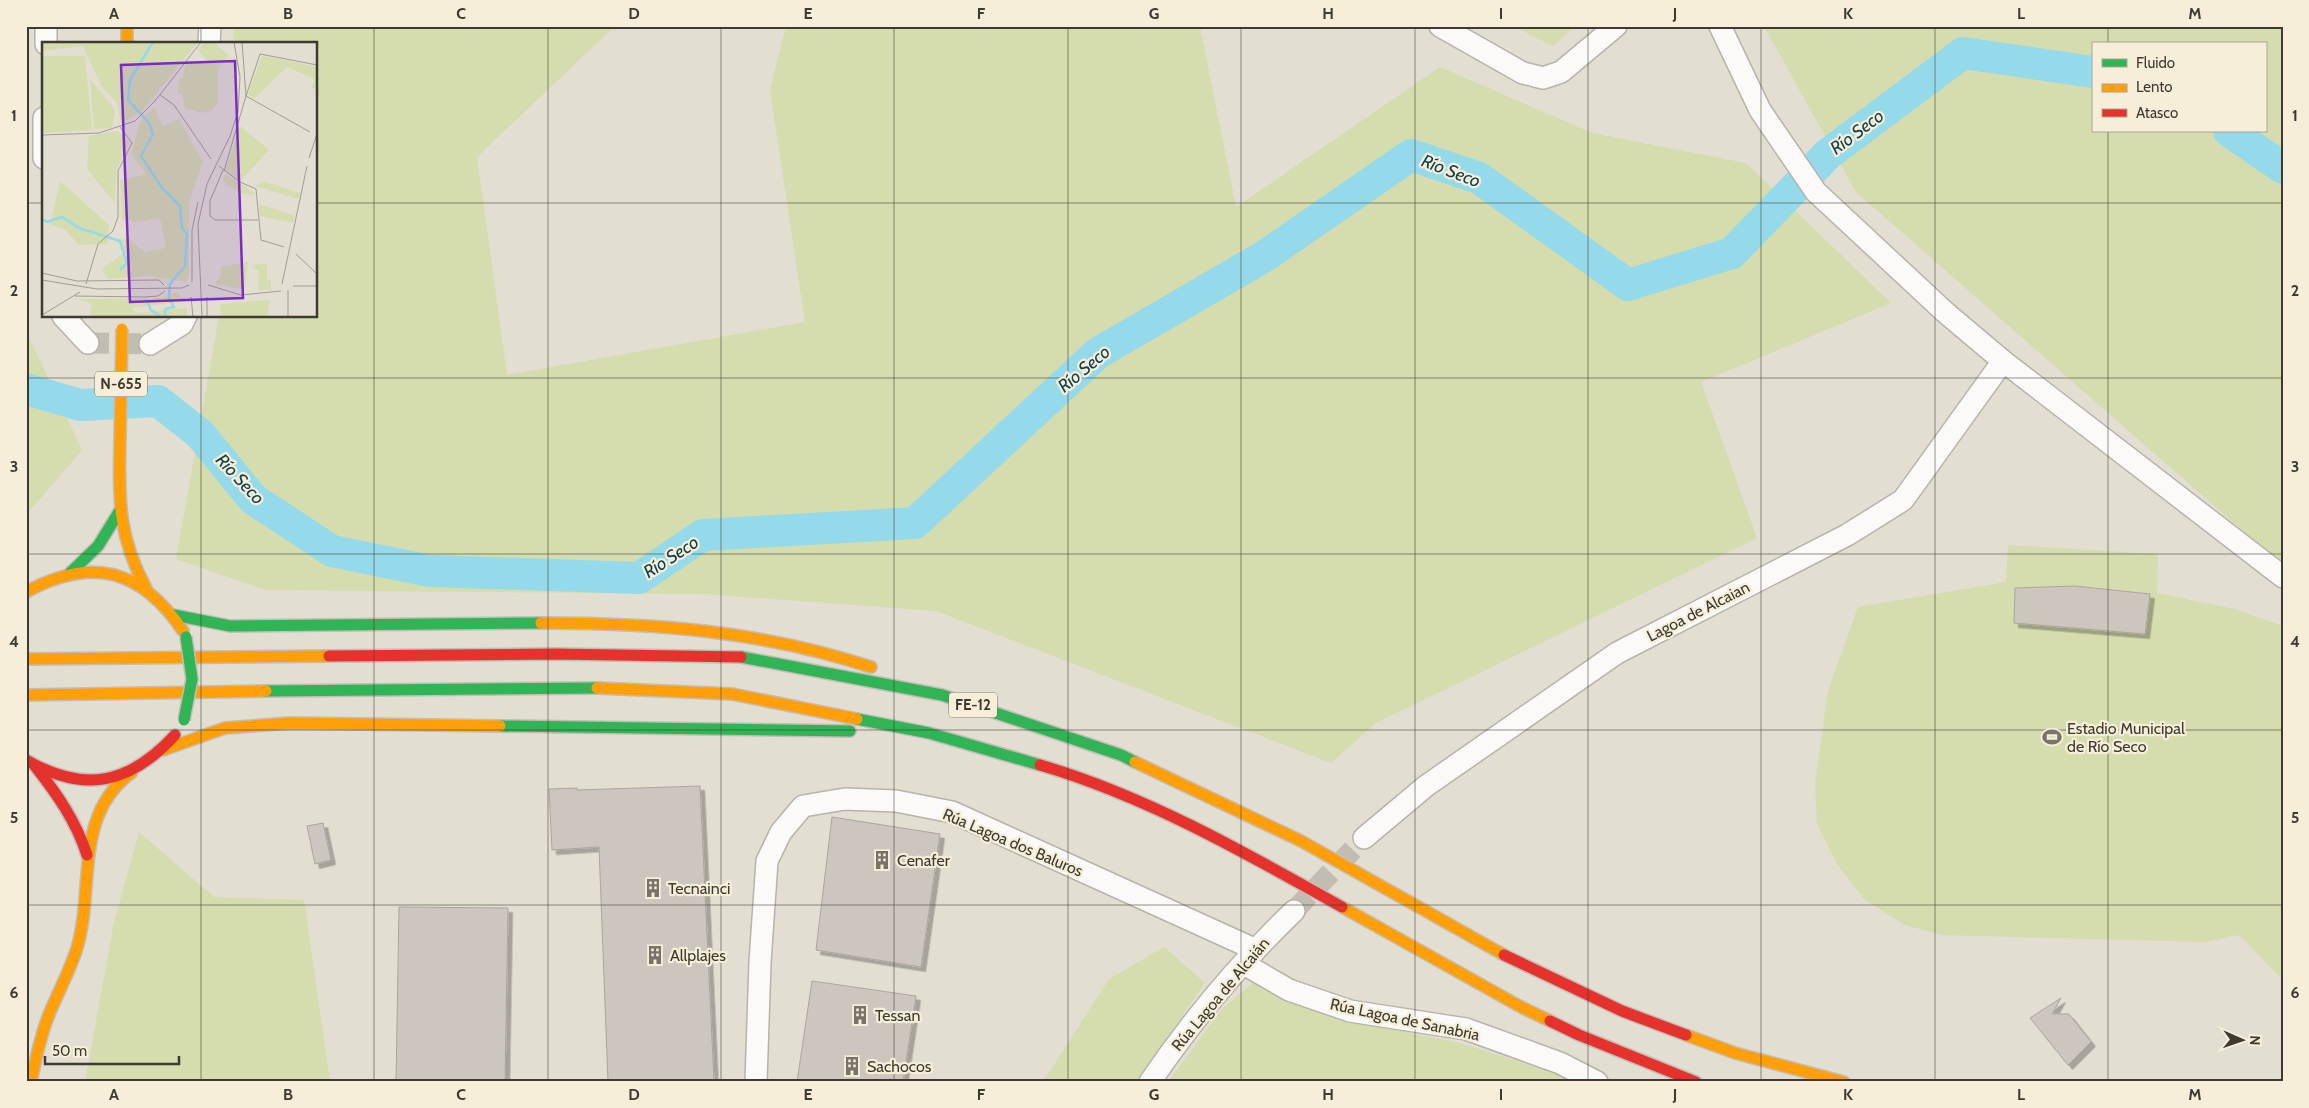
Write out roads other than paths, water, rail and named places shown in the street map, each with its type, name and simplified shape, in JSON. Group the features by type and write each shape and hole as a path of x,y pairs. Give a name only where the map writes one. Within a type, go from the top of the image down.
{"main road":[{"path":"127,26 127,42"},
{"name":"N-655","path":"119,512 122,318"},
{"path":"70,573 96,549 112,527 119,512"},
{"path":"119,512 129,557 146,588"},
{"path":"26,592 53,577 70,573 89,571 109,573 128,579 146,588 161,600 174,615 186,637 193,664 192,693 184,720 175,736 163,750 112,789 95,821 87,855 86,905 82,932 77,950 38,1046 31,1082"},
{"path":"174,615 230,626 597,623 674,627 750,637 833,653 942,695"},
{"name":"FE-12","path":"26,659 555,654 748,657 942,695 1122,755 1301,841 1510,958 1622,1011 1735,1053 1844,1082"},
{"name":"FE-12","path":"26,695 577,687 732,694 929,733 1056,770 1118,793 1237,848 1521,1008 1579,1035 1696,1082"},
{"path":"163,750 225,728 291,723 752,728 929,733"},
{"path":"30,763 58,776 82,781 108,779 132,772"},
{"path":"30,763 58,793 80,832 87,855"}],"street":[{"path":"46,26 46,42"},
{"path":"209,42 210,26"},
{"path":"1440,26 1523,73 1543,78 1561,72 1616,26"},
{"path":"1720,26 1760,110 1816,192 1946,313 2004,362 2283,577"},
{"path":"65,318 88,343"},
{"path":"150,344 182,324 185,318"},
{"name":"Lagoa de Alcaian","path":"1364,838 1426,786 1617,653 1847,535 1903,500 2004,362"},
{"name":"Rúa Lagoa dos Baluros","path":"756,1082 760,962 768,861 781,832 803,806 845,799 896,801 952,812 1249,957"},
{"name":"Rúa Lagoa de Alcaián","path":"1150,1082 1177,1042 1249,957 1294,911"},
{"name":"Rúa Lagoa de Sanabria","path":"1249,957 1289,990 1350,1011 1466,1029 1560,1063 1597,1082"}],"waterway":[{"name":"Río Seco","path":"26,389 80,405 158,401 200,434 253,499 332,551 430,571 639,578 703,535 915,523 1098,353 1265,256 1411,155 1479,178 1628,285 1732,253 1828,154 1963,53 2092,72"},
{"name":"Río Seco","path":"2230,132 2283,168"}],"tunnel":[{"path":"88,343 150,344"},
{"path":"1294,911 1364,838"}],"place":[{"name":"Estadio Municipal de Río Seco","path":"2052,737"},
{"name":"Cenafer","path":"882,860"},
{"name":"Tecnainci","path":"653,888"},
{"name":"Allplajes","path":"655,955"},
{"name":"Tessan","path":"860,1015"},
{"name":"Sachocos","path":"852,1066"}]}
